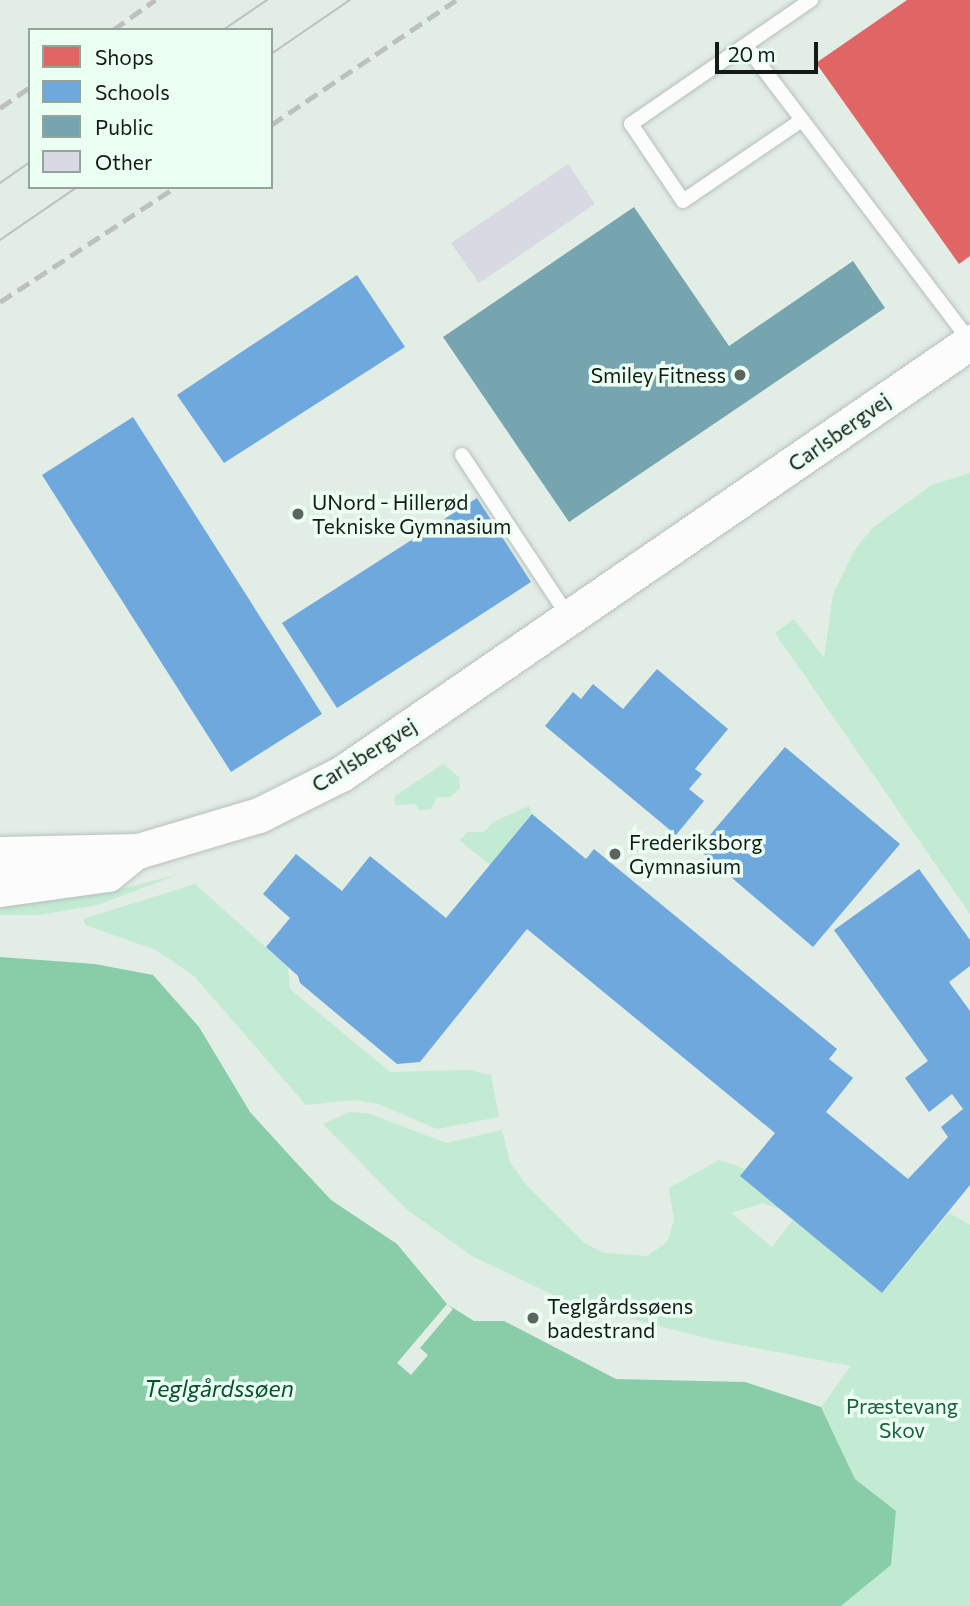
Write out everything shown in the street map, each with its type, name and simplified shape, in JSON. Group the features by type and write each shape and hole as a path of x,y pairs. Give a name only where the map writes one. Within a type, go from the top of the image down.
{"street":[{"name":"Carlsbergvej","path":"0,854 138,851 259,815 341,774 970,342"},
{"name":"Carlsbergvej","path":"0,889 108,874 138,851"}],"lane":[{"path":"802,120 683,201 631,124 811,0"},
{"path":"746,46 970,342"},
{"path":"462,455 569,618"}],"green space":[{"path":"970,473 970,914 775,633 794,619 824,658 833,594 854,551 872,528 932,485"},
{"path":"443,764 459,777 460,789 450,797 437,797 431,809 419,810 415,804 395,805 395,796"},
{"path":"529,806 532,814 490,865 460,841 467,832 484,832 493,822"},
{"path":"177,875 98,905 39,915 0,915 0,902 124,888"},
{"path":"195,884 288,967 290,989 390,1072 468,1070 491,1075 499,1117 437,1129 378,1104 355,1100 306,1105 194,976 156,950 85,925 83,919"},
{"name":"Præstevang Skov","path":"350,1112 371,1114 446,1143 502,1130 510,1163 530,1189 585,1243 603,1253 647,1256 667,1242 674,1221 669,1188 719,1160 746,1169 740,1176 779,1209 763,1203 731,1213 772,1247 793,1220 882,1293 949,1213 970,1225 970,1606 841,1606 891,1565 896,1512 855,1479 821,1407 851,1366 713,1340 568,1302 472,1256 407,1210 323,1124"}],"water":[{"name":"Teglgårdssøen","path":"0,957 95,964 153,975 199,1027 250,1112 291,1157 331,1200 397,1244 447,1304 474,1321 504,1321 616,1379 745,1382 821,1407 855,1479 896,1511 891,1565 841,1606 0,1606"}],"pier":[{"path":"447,1304 453,1309 420,1348 428,1355 411,1375 397,1363"}],"building: Shops":[{"path":"907,0 970,0 970,256 959,264 816,63"}],"building: Schools":[{"path":"357,275 405,347 224,463 177,395"},
{"path":"133,417 322,714 231,772 42,475"},
{"path":"477,498 531,582 337,708 282,623"},
{"path":"657,669 728,729 695,769 702,774 689,789 704,801 676,835 545,726 573,692 581,699 593,684 623,709"},
{"path":"785,747 900,844 813,947 698,849"},
{"path":"532,814 586,859 594,849 837,1049 829,1059 853,1078 826,1112 908,1179 948,1137 941,1127 963,1109 952,1094 929,1112 905,1078 928,1061 834,930 919,869 970,940 970,966 949,982 970,1011 970,1185 882,1293 740,1176 775,1133 527,929 420,1062 397,1064 300,983 298,976 266,947 290,918 263,894 296,854 342,891 370,856 446,918"}],"building: Public":[{"path":"634,207 729,346 853,261 885,308 569,522 443,337"}],"building: Other":[{"path":"568,164 595,204 479,283 451,243"}],"tram line":[{"path":"226,28 267,0"},
{"path":"273,53 350,0"},
{"path":"0,183 28,163"},
{"path":"0,240 74,189"}],"railway":[{"path":"116,28 155,0"},
{"path":"273,124 456,0"},
{"path":"0,108 28,88"},
{"path":"0,302 173,189"}],"place":[{"name":"Smiley Fitness","path":"740,375"},
{"name":"UNord - Hillerød Tekniske Gymnasium","path":"298,514"},
{"name":"Frederiksborg Gymnasium","path":"615,854"},
{"name":"Teglgårdssøens badestrand","path":"533,1318"}]}
